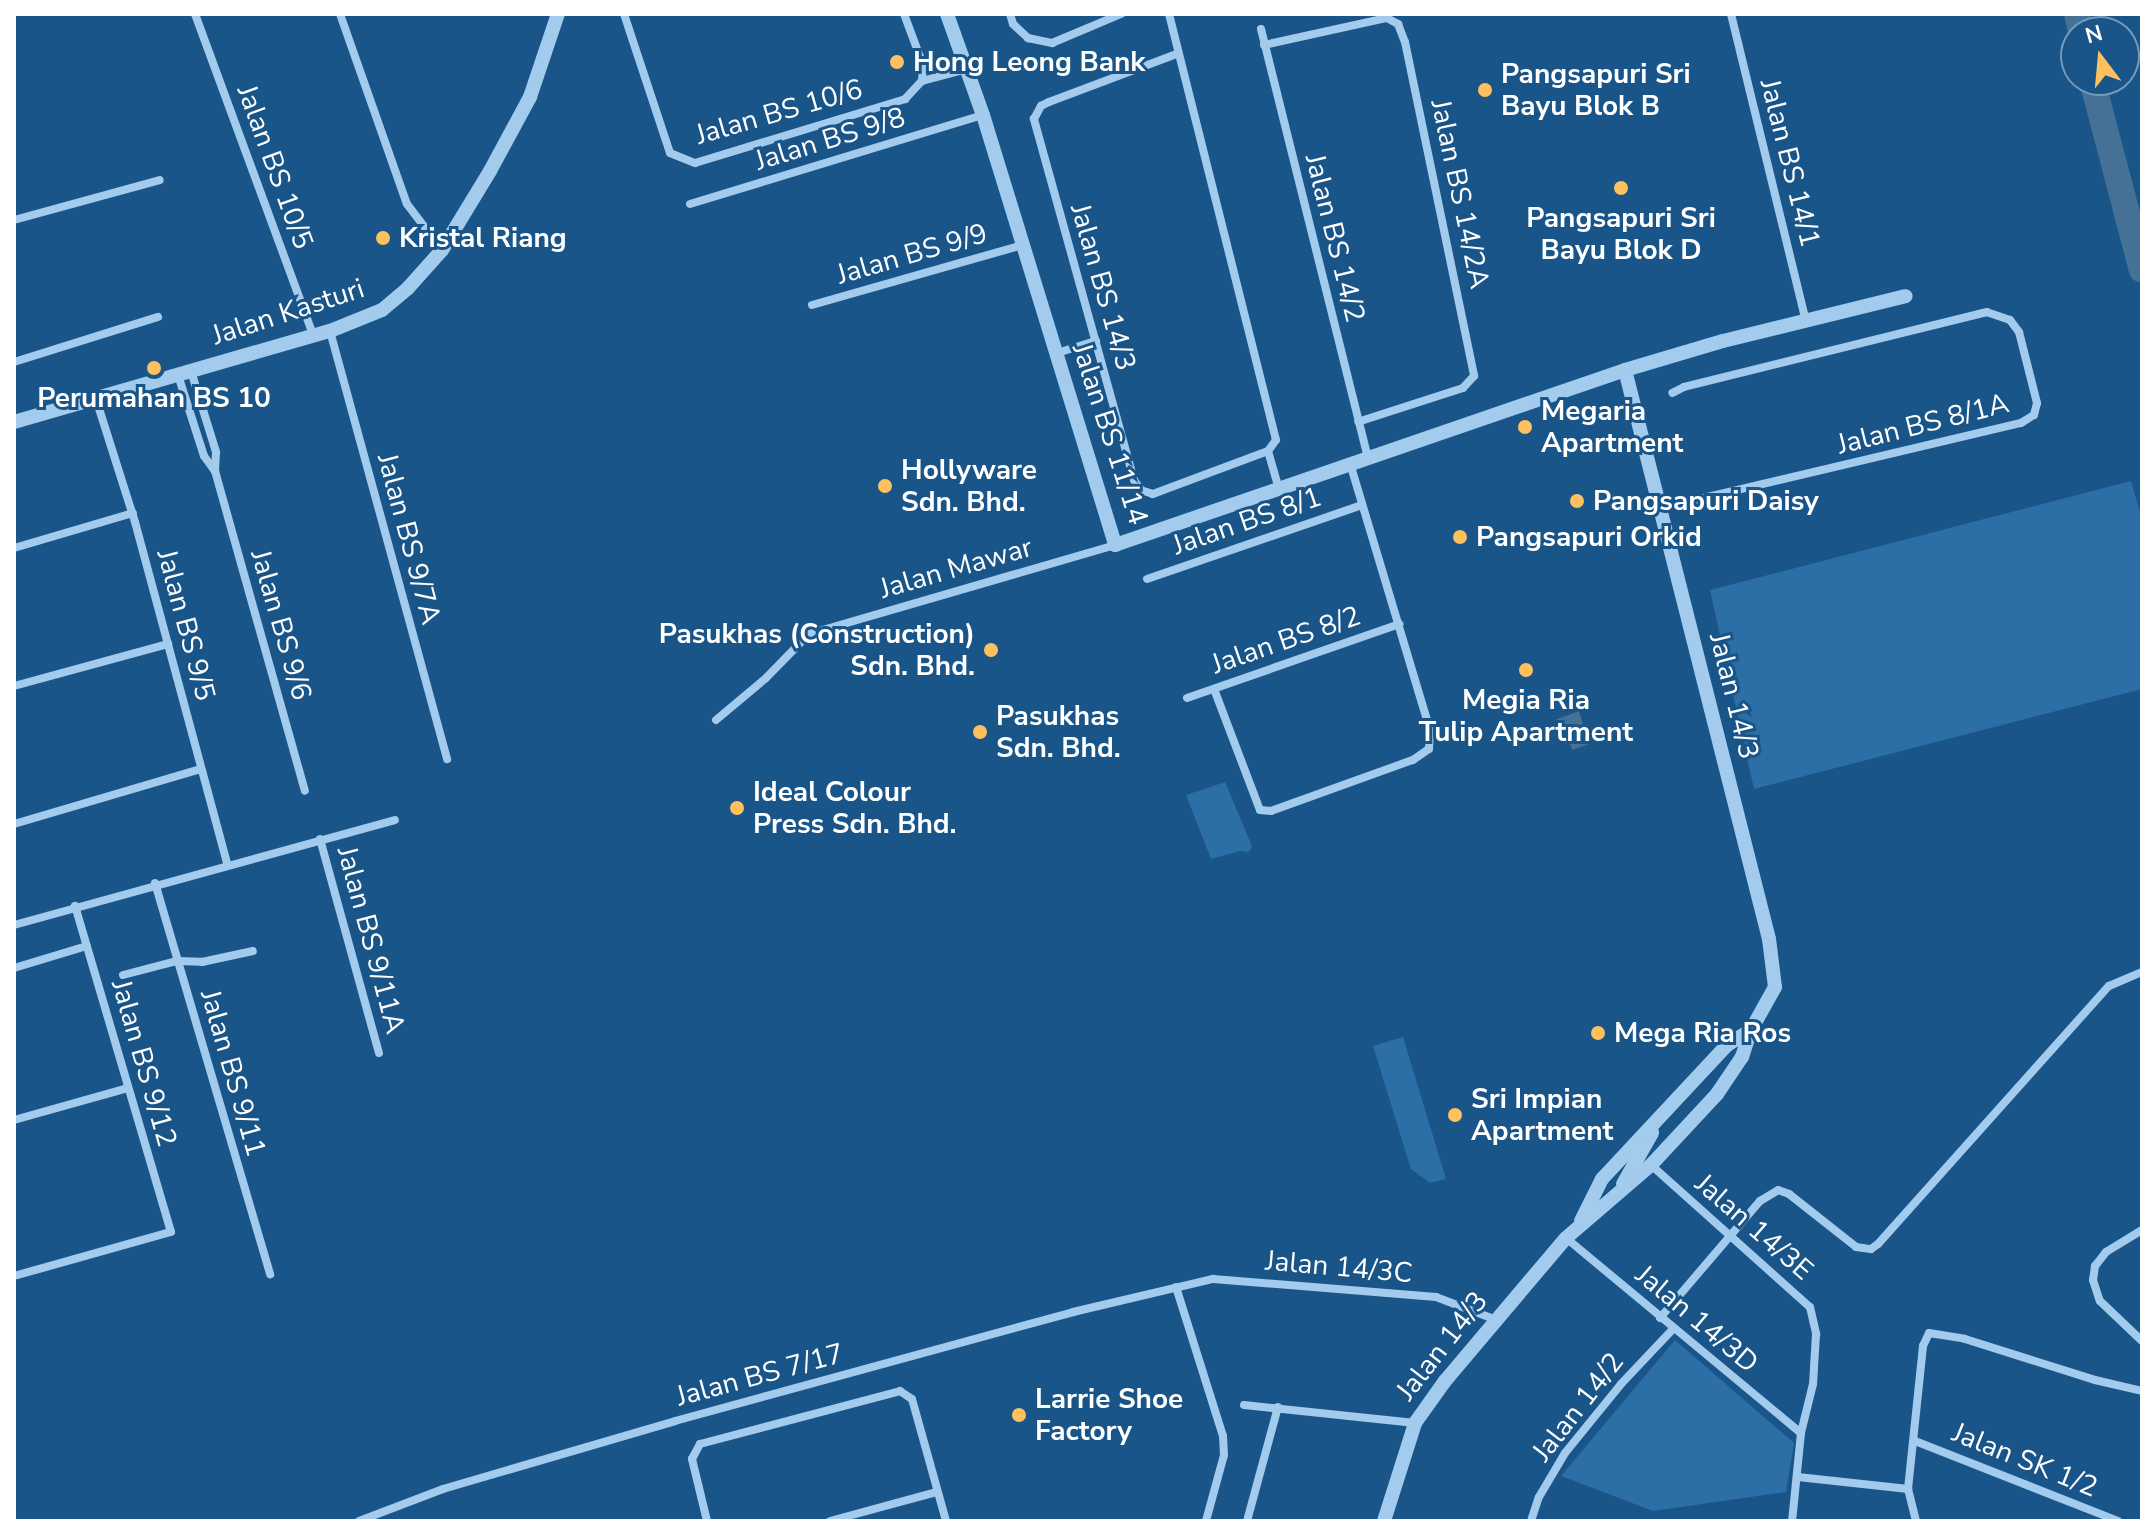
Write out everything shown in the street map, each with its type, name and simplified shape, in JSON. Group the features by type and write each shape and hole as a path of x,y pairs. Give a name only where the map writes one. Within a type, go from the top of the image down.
{"street":[{"name":"Jalan BS 10/5","path":"195,14 313,335"},
{"path":"340,14 407,204 442,250"},
{"name":"Jalan Kasturi","path":"14,422 330,331 382,310 408,288 442,250 530,97 558,14"},
{"name":"Jalan BS 10/6","path":"624,14 670,153 695,163 905,99 922,81 967,68"},
{"path":"904,14 923,65 922,81"},
{"name":"Jalan BS 11/14","path":"947,14 983,115 1115,545 1625,370 1906,296"},
{"path":"1010,14 1013,24 1028,38 1052,43 1121,14"},
{"path":"1169,14 1276,440 1268,451 1279,489"},
{"name":"Jalan BS 14/1","path":"1731,14 1806,321"},
{"name":"Jalan BS 14/2A","path":"1264,45 1381,18 1393,19 1405,42 1474,371 1472,381 1463,388 1358,422"},
{"name":"Jalan BS 14/2","path":"1261,29 1368,457"},
{"name":"Jalan BS 14/3","path":"1177,54 1049,102 1041,106 1034,119 1134,480 1141,490 1153,494 1268,451"},
{"name":"Jalan BS 9/8","path":"690,204 983,115"},
{"path":"14,220 160,180"},
{"name":"Jalan BS 9/9","path":"812,305 1024,245"},
{"name":"Jalan BS 8/1A","path":"1661,508 2021,423 2034,415 2037,403 2019,332 2010,320 1987,312 1684,387 1672,393"},
{"path":"14,362 158,317"},
{"name":"Jalan BS 9/7A","path":"330,331 447,759"},
{"path":"1057,353 1096,341"},
{"name":"Jalan 14/3","path":"1384,1521 1415,1423 1494,1319 1566,1238 1651,1165 1717,1094 1742,1057 1751,1030 1769,1003 1776,971 1625,370"},
{"name":"Jalan BS 9/6","path":"185,373 216,452 215,471 305,791"},
{"name":"Jalan BS 9/5","path":"96,399 133,513 227,864"},
{"path":"1214,689 1260,810 1271,811 1398,765 1429,749 1430,730 1350,464"},
{"name":"Jalan BS 8/1","path":"1147,579 1362,505"},
{"path":"14,548 133,513"},
{"name":"Jalan Mawar","path":"716,720 766,678 809,634 1115,545"},
{"name":"Jalan BS 8/2","path":"1187,698 1399,624"},
{"path":"14,686 168,644"},
{"path":"14,824 201,769"},
{"path":"14,925 155,883 395,820"},
{"name":"Jalan BS 9/11A","path":"320,839 379,1053"},
{"name":"Jalan BS 9/11","path":"155,883 270,1274"},
{"name":"Jalan BS 9/12","path":"14,1276 171,1232 75,906"},
{"path":"14,968 87,946"},
{"path":"123,975 177,961 202,962 253,951"},
{"path":"1660,1318 1760,1201 1778,1190 1789,1194 1856,1247 1871,1249 2109,986 2142,972"},
{"name":"Jalan 14/3","path":"1579,1225 1602,1179 1727,1045 1751,1030"},
{"path":"14,1120 128,1088"},
{"path":"1617,1195 1664,1111"},
{"name":"Jalan 14/3E","path":"1651,1165 1810,1307 1816,1334 1813,1384 1801,1433 1792,1521"},
{"path":"2142,1230 2106,1252 2095,1266 2093,1280 2100,1301 2142,1341"},
{"name":"Jalan 14/3D","path":"1566,1238 1801,1433"},
{"name":"Jalan 14/3C","path":"1176,1287 1213,1279 1436,1297 1494,1319"},
{"path":"1176,1287 1223,1436 1224,1455 1206,1521"},
{"name":"Jalan BS 7/17","path":"359,1521 443,1489 675,1421 1176,1287"},
{"name":"Jalan 14/2","path":"1531,1521 1539,1497 1565,1453 1621,1384 1673,1329"},
{"path":"1917,1520 1908,1489 1924,1337 1933,1332 2142,1391"},
{"path":"707,1521 692,1459 694,1450 700,1444 900,1391 908,1393 946,1521"},
{"path":"1244,1405 1415,1423"},
{"path":"1247,1521 1278,1407"},
{"name":"Jalan SK 1/2","path":"1915,1441 2118,1521"},
{"path":"1798,1477 1908,1489"},
{"path":"830,1521 937,1492"}],"shaded area":[{"path":"2131,481 2142,519 2142,689 1754,789 1710,590"},
{"path":"1579,711 1589,744 1572,750 1565,730 1560,729 1555,720"},
{"path":"1225,782 1252,846 1249,852 1240,851 1211,859 1186,795"},
{"path":"1403,1037 1446,1179 1430,1183 1411,1169 1373,1046"},
{"path":"1675,1340 1794,1443 1786,1492 1653,1511 1561,1476"}],"waterway":[{"path":"2096,96 2142,270"}],"place":[{"name":"Hong Leong Bank","path":"897,62"},
{"name":"Pangsapuri Sri Bayu Blok B","path":"1485,90"},
{"name":"Pangsapuri Sri Bayu Blok D","path":"1621,188"},
{"name":"Kristal Riang","path":"383,238"},
{"name":"Perumahan BS 10","path":"154,368"},
{"name":"Megaria Apartment","path":"1525,427"},
{"name":"Hollyware Sdn. Bhd.","path":"885,486"},
{"name":"Pangsapuri Daisy","path":"1577,501"},
{"name":"Pangsapuri Orkid","path":"1460,537"},
{"name":"Pasukhas (Construction) Sdn. Bhd.","path":"991,650"},
{"name":"Megia Ria Tulip Apartment","path":"1526,670"},
{"name":"Pasukhas Sdn. Bhd.","path":"980,732"},
{"name":"Ideal Colour Press Sdn. Bhd.","path":"737,808"},
{"name":"Mega Ria Ros","path":"1598,1033"},
{"name":"Sri Impian Apartment","path":"1455,1115"},
{"name":"Larrie Shoe Factory","path":"1019,1415"}]}
